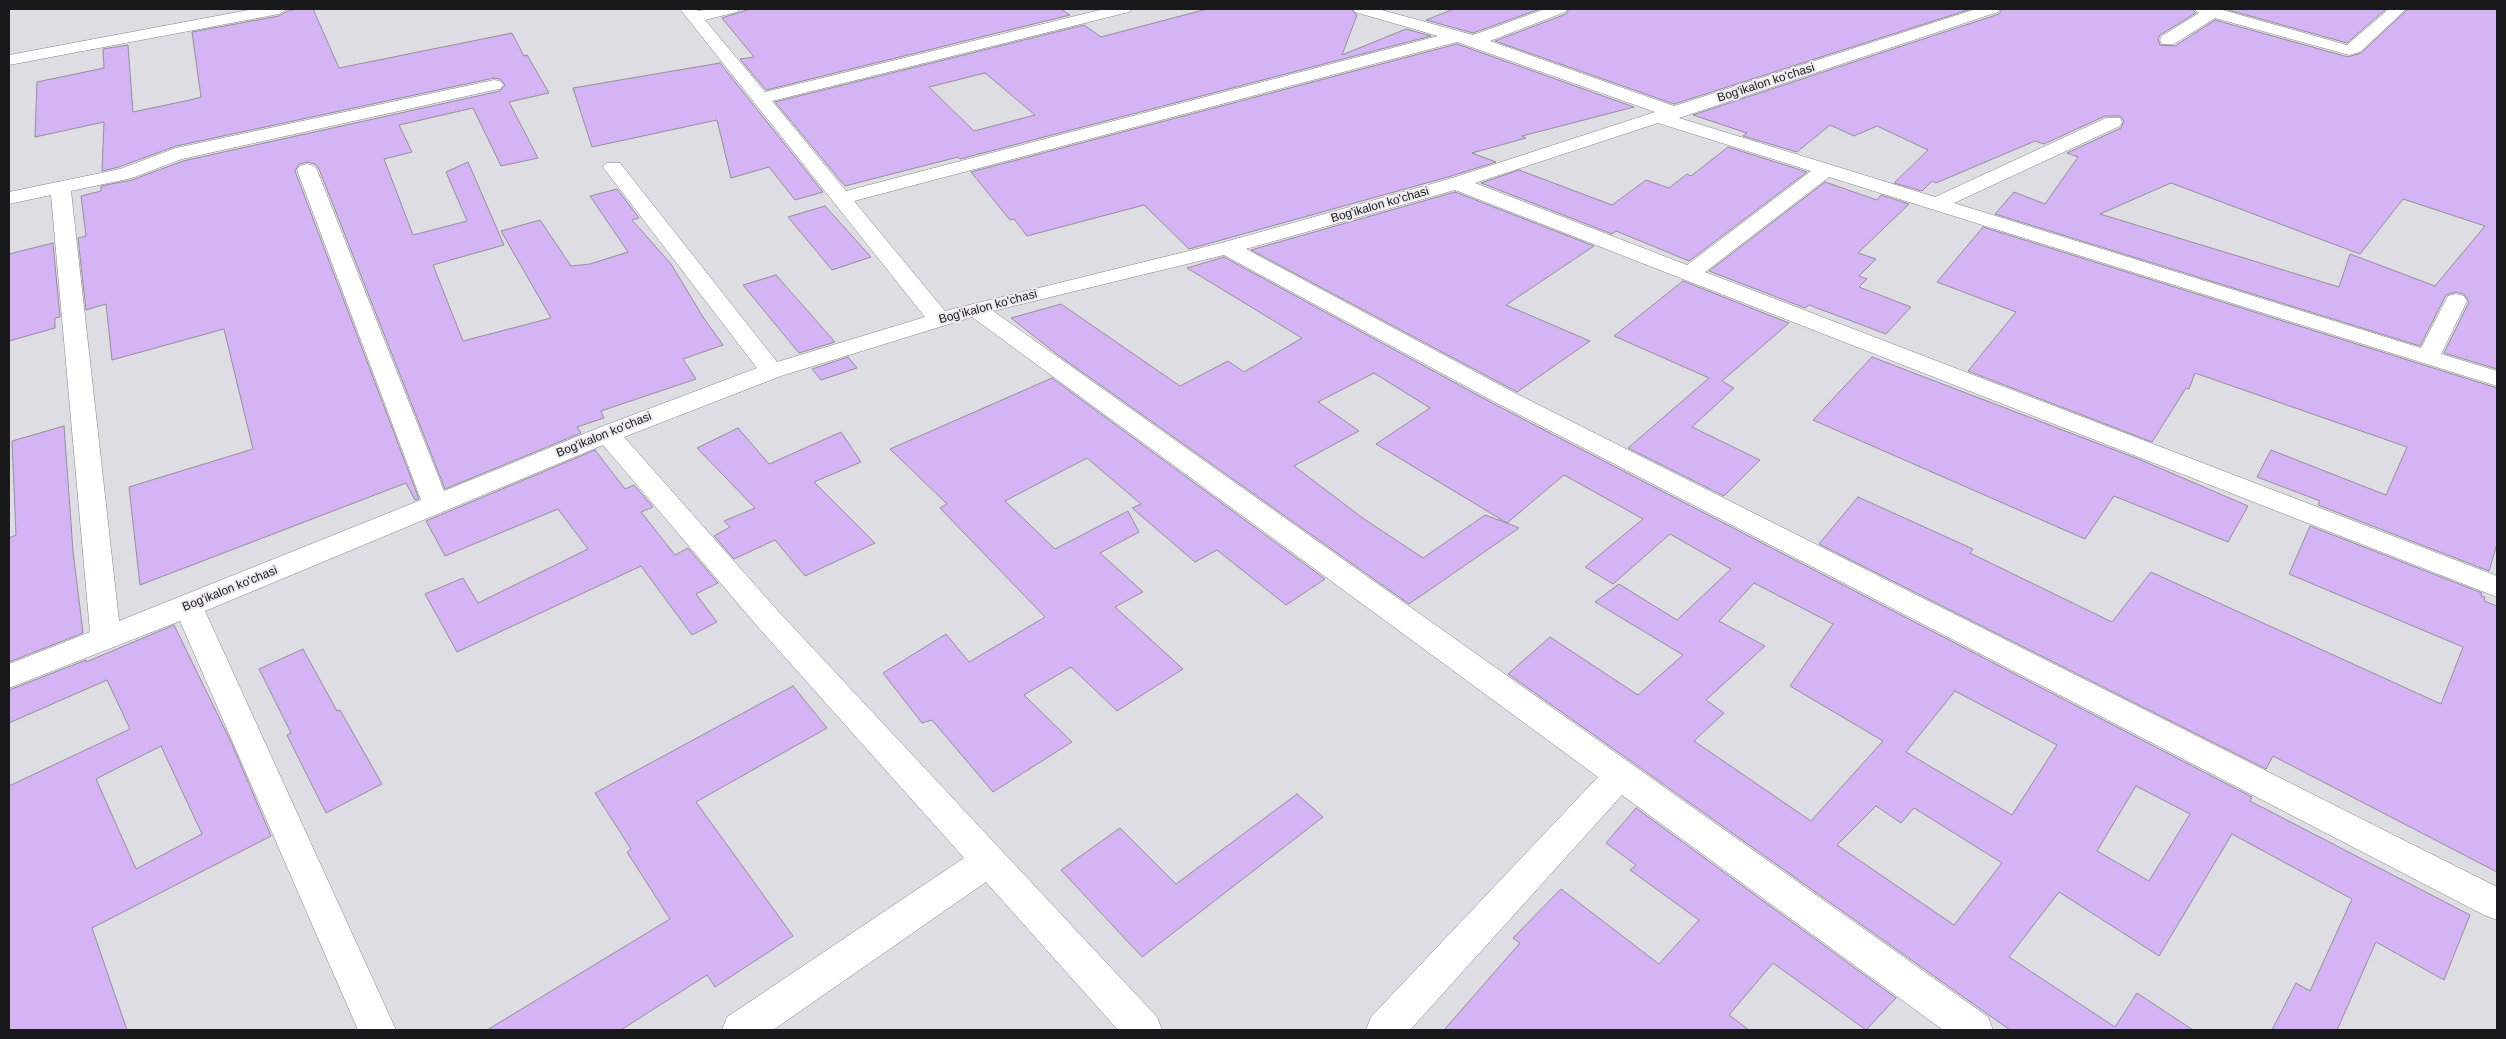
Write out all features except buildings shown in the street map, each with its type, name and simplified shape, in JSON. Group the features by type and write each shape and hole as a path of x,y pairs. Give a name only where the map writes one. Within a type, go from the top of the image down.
{"street":[{"path":"9,60 279,9"},
{"path":"691,13 731,9"},
{"path":"760,99 1123,9"},
{"path":"1361,9 1474,41 1666,115 1936,204 2497,379"},
{"path":"1474,41 1559,9"},
{"name":"Bog'ikalon ko'chasi","path":"9,676 188,606 607,434 772,371 975,309 1227,248 1456,183 1992,9"},
{"path":"2168,40 2207,10 2336,48 2349,50 2354,48 2398,9"},
{"path":"691,13 940,320"},
{"path":"841,198 1455,37"},
{"path":"9,198 125,174 176,154 494,85"},
{"path":"1936,204 2113,122"},
{"path":"613,167 772,371"},
{"path":"1688,274 1827,168"},
{"path":"307,170 436,504"},
{"path":"1456,183 2497,587"},
{"path":"60,187 106,638"},
{"path":"1227,248 1504,397 2497,904"},
{"path":"2428,357 2456,301"},
{"path":"975,309 1619,776 1974,1030"},
{"path":"607,434 768,619 1142,1030"},
{"path":"188,606 377,1030"},
{"path":"1385,1030 1619,776"},
{"path":"741,1030 988,861"}]}
